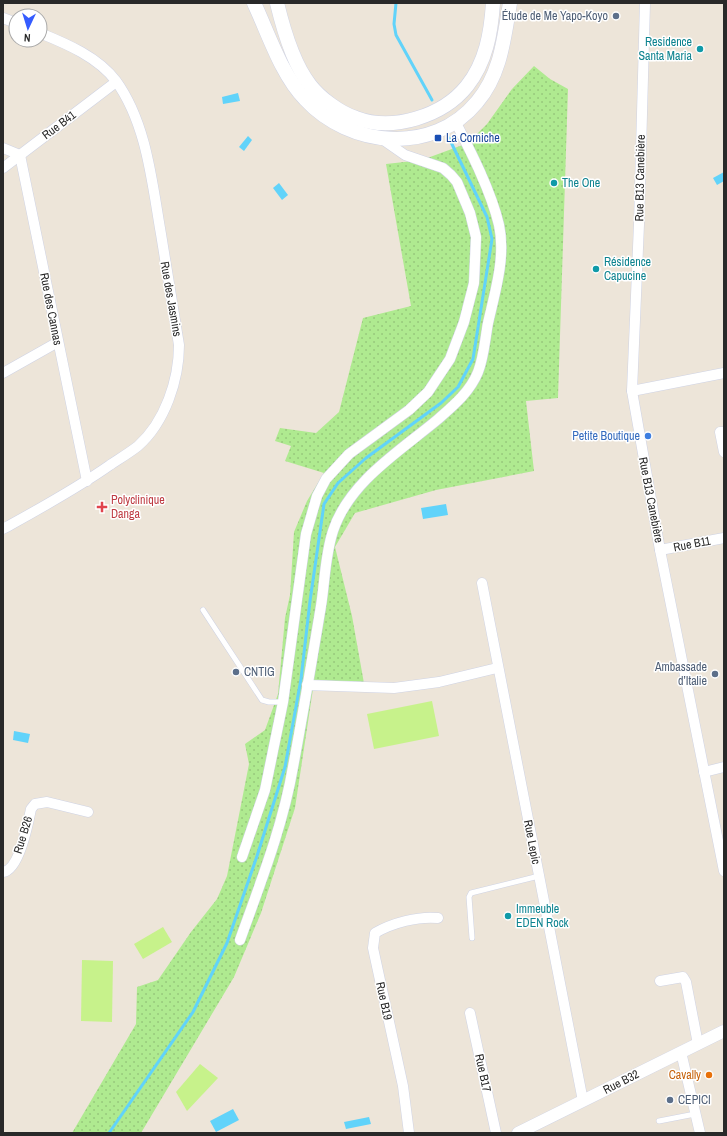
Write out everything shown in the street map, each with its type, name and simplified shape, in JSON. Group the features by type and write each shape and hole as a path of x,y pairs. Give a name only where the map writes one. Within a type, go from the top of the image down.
{"main road":[{"path":"254,3 282,63 304,99 319,113 345,129 382,139 414,138 441,129 455,121 477,102 497,68 504,42 510,3"},
{"path":"265,3 282,63"},
{"path":"278,3 299,68 310,85 340,110 356,118 383,122 409,120 434,112 446,105 466,86 483,58 490,35 493,3"}],"street":[{"name":"Rue B13 Canebière","path":"645,3 639,224 632,391 660,550 724,871"},
{"name":"Rue des Jasmins","path":"3,529 87,481 138,446 150,432 168,402 179,356 179,345 149,167 144,144 134,117 116,82 97,62 64,42 48,36"},
{"name":"Rue B41","path":"3,168 116,82"},
{"path":"240,940 289,790 329,547 334,529 343,509 359,488 381,466 438,419 466,392 478,372 483,353 501,256 501,237 498,223 484,183 455,121"},
{"path":"242,857 266,790 283,702 306,534 317,496 326,479 349,454 409,410 428,392 450,359 464,322 474,283 476,237 470,213 457,182 443,168 405,155 382,139"},
{"path":"3,148 20,155"},
{"name":"Rue des Cannas","path":"20,155 87,481"},
{"path":"3,373 58,342"},
{"path":"632,391 724,373"},
{"path":"724,432 720,432 724,452"},
{"name":"Rue B11","path":"660,550 724,538"},
{"name":"Rue Lepic","path":"482,583 497,668 583,1101"},
{"path":"307,685 394,688 438,682 497,668"},
{"path":"704,772 724,767"},
{"name":"Rue B26","path":"6,872 13,866 21,847 31,809 35,804 39,802 46,802 88,812"},
{"name":"Rue B19","path":"409,1133 403,1086 373,948 373,939 375,933 393,925 424,918 438,918"},
{"path":"660,981 683,978 686,982 698,1044"},
{"name":"Rue B17","path":"470,1013 496,1133"},
{"name":"Rue B32","path":"525,1131 724,1031"},
{"path":"681,1052 700,1133"}],"lane":[{"path":"203,610 262,700 283,702"},
{"path":"472,938 469,897 471,893 539,876"},
{"path":"659,1121 696,1114"}],"green space":[{"path":"534,66 550,79 568,89 558,398 526,401 534,471 436,490 355,513 335,547 352,616 365,689 313,689 295,808 261,913 234,977 141,1133 72,1133 136,1024 137,987 158,980 191,932 217,899 227,876 249,764 245,744 265,730 278,694 285,618 290,595 294,532 307,501 324,473 285,461 291,446 275,441 280,428 316,433 339,412 363,318 411,306 386,164 422,160 468,143 487,124 512,89"},
{"path":"432,701 439,736 374,749 367,714"},
{"path":"163,927 172,942 143,959 134,944"},
{"path":"82,960 113,961 112,1022 81,1021"},
{"path":"200,1064 218,1078 187,1111 176,1092"}],"water":[{"path":"238,93 240,101 223,104 222,97"},
{"path":"248,136 252,140 244,151 239,147"},
{"path":"724,172 724,181 717,185 713,178"},
{"path":"279,183 288,195 282,200 273,188"},
{"path":"446,504 448,515 423,519 421,508"},
{"path":"14,731 30,734 28,743 13,740"},
{"path":"233,1109 239,1120 216,1132 210,1121"},
{"path":"369,1117 371,1124 346,1129 344,1122"}],"waterway":[{"path":"396,3 394,24 396,35 432,100"},
{"path":"109,1133 193,1012 227,943 257,856 285,767 301,679 310,601 324,504 338,483 366,458 441,403 458,387 473,359 492,239 487,217 449,138"}],"place":[{"name":"Étude de Me Yapo-Koyo","path":"616,16"},
{"name":"Residence Santa Maria","path":"700,49"},
{"name":"La Corniche","path":"438,138"},
{"name":"The One","path":"554,183"},
{"name":"Résidence Capucine","path":"596,269"},
{"name":"Petite Boutique","path":"648,436"},
{"name":"Polyclinique Danga","path":"102,507"},
{"name":"CNTIG","path":"236,672"},
{"name":"Ambassade d’Italie","path":"715,674"},
{"name":"Immeuble EDEN Rock","path":"508,916"},
{"name":"Cavally","path":"709,1075"},
{"name":"CEPICI","path":"670,1100"}]}
